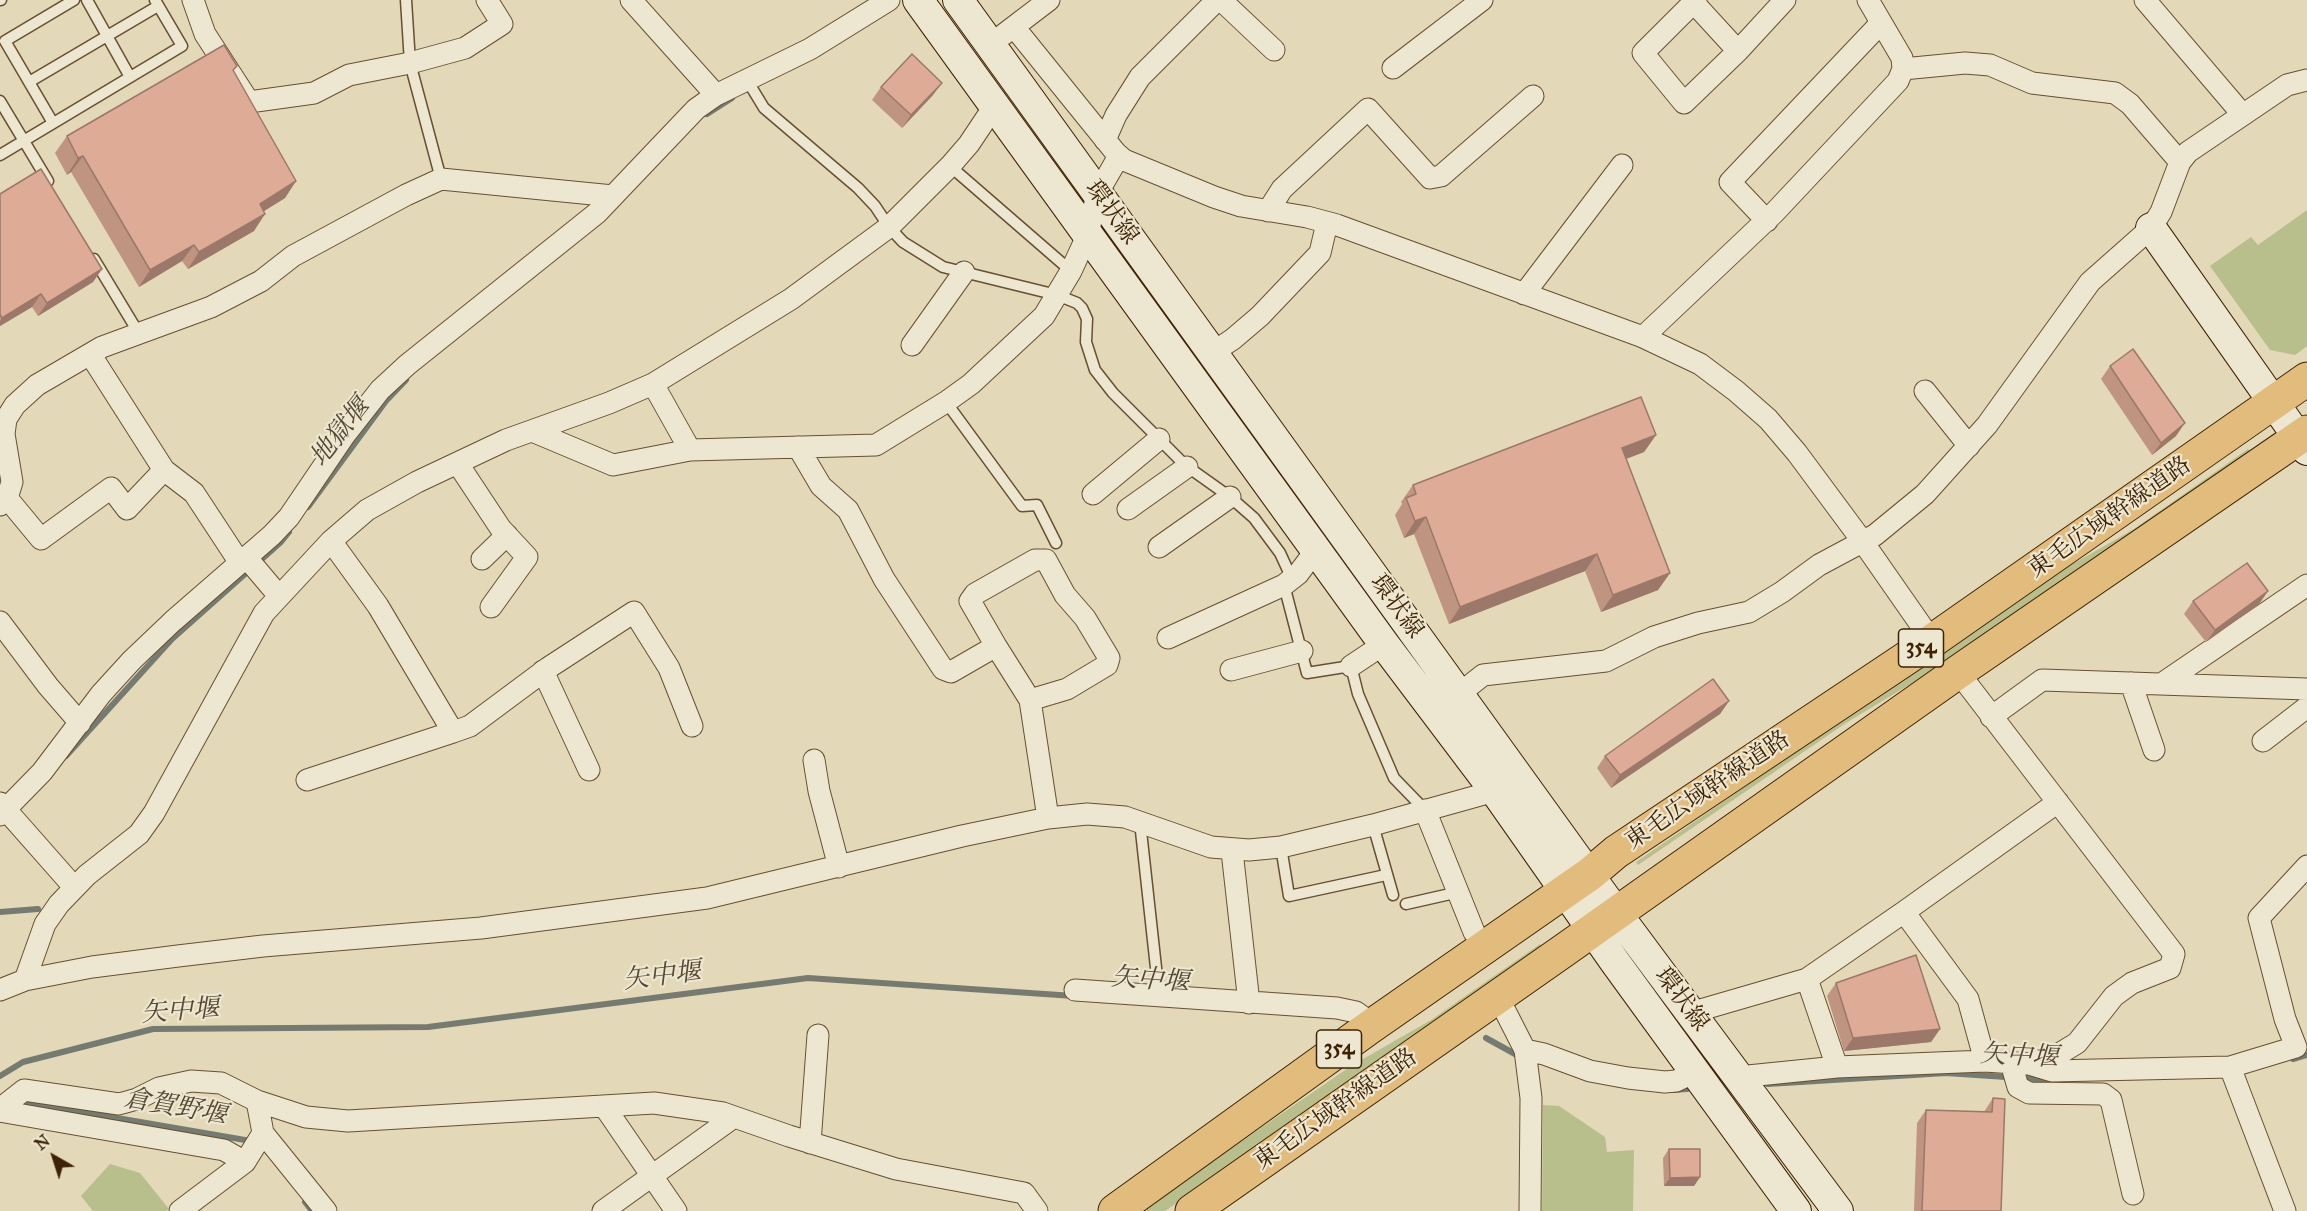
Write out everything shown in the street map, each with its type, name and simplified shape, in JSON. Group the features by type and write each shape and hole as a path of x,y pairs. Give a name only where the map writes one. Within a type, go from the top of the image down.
{"highway":[{"name":"東毛広域幹線道路","path":"1115,1211 1484,946 1578,883 1616,852 1932,641 2307,379"},
{"name":"東毛広域幹線道路","path":"1192,1211 1958,672 2304,440"}],"street":[{"path":"193,0 205,34 249,102 314,93 349,75 410,63 465,48 502,24 487,0"},
{"path":"631,0 716,95"},
{"path":"74,887 2,809 42,772 101,694 132,660 272,535 289,517 344,436 380,390 407,364 597,213 680,125 716,95 810,49 890,0"},
{"name":"環状線","path":"918,0 1384,644 1495,791 1578,883"},
{"name":"環状線","path":"958,0 1002,36 1097,194 1459,694 1605,922 1695,1072 1796,1211"},
{"path":"1049,0 1002,36 1124,160 1241,206 1307,217 1327,223 1643,337 1700,364 1768,419 1804,462 1932,641"},
{"path":"1105,140 1116,115 1140,77 1219,0 1274,50"},
{"path":"1393,68 1482,0"},
{"path":"1738,51 1695,2 1643,53 1684,103 1738,51 1785,0"},
{"path":"1643,337 1767,220 1898,81 1903,69 1902,58 1868,0"},
{"path":"2145,0 2242,115"},
{"path":"1767,220 1730,182 1881,23"},
{"path":"1903,69 1965,63 1990,65 2032,83 2115,93 2130,104 2180,162"},
{"path":"1459,694 1483,675 1606,661 1654,637 1698,623 1749,612 1819,565 1875,536 1924,494 1969,446 2021,380 2090,282 2151,228 2161,212 2180,162 2188,152 2288,84 2307,80"},
{"path":"1268,210 1282,189 1368,109 1430,178 1441,176 1533,96"},
{"path":"25,980 45,924 74,887 139,834 154,813 264,614 332,541 381,501 506,441 609,404 653,384 791,298 889,227 950,166 969,144 995,105"},
{"path":"532,431 613,465 690,450 876,445 971,384 1044,316 1071,271 1088,234 1097,194 1119,156"},
{"path":"1524,294 1622,165"},
{"path":"164,471 128,509 111,488 42,539 3,502 12,482 3,416 37,385 90,354 138,332 211,307 261,281 293,256 406,195 441,179 613,196"},
{"path":"1212,353 1260,316 1320,254 1327,223"},
{"path":"2151,228 2275,403 2304,440"},
{"path":"912,345 964,272"},
{"path":"90,354 164,471 194,493 243,560 279,596"},
{"path":"653,384 690,450"},
{"path":"1925,391 1969,446"},
{"path":"1093,494 1159,439"},
{"path":"798,447 821,486 848,510 884,579 943,669 951,672 996,646"},
{"path":"458,464 507,535 527,557 491,607"},
{"path":"1128,509 1187,467"},
{"path":"1159,547 1230,497"},
{"path":"482,559 507,535"},
{"path":"332,541 378,606 453,732"},
{"path":"1168,638 1288,582 1316,550"},
{"path":"1029,700 1067,689 1107,665 1109,658 1085,618 1065,595 1046,560 1035,560 975,594 970,601 1029,700 1048,818"},
{"path":"2163,684 2307,585"},
{"path":"308,780 470,726 543,671 634,612 669,668 692,726"},
{"path":"0,622 48,686 80,723"},
{"path":"1351,666 1384,644"},
{"path":"1231,670 1302,651"},
{"path":"543,671 589,770"},
{"path":"1958,672 1990,717 2174,954 2170,968 2132,983 2114,996 2077,1043 2054,1057 2018,1070"},
{"path":"1990,717 2042,680 2307,689"},
{"path":"2131,682 2154,750"},
{"path":"2263,741 2307,707"},
{"path":"814,760 819,791 839,867"},
{"path":"0,990 25,980 81,969 178,956 263,946 481,928 707,898 962,836 1048,818 1087,814 1125,817 1211,847 1232,851 1281,847 1373,825 1495,791"},
{"path":"1690,1012 1807,978 2058,802"},
{"path":"1425,810 1474,932 1484,946"},
{"path":"1232,851 1249,1003"},
{"path":"1738,1077 1837,1067 1985,1061 2018,1070 2232,1073 2301,1045 2285,1019 2259,918 2307,866"},
{"path":"1904,912 1968,999 1985,1061"},
{"name":"環状線","path":"1605,922 1690,1012 1838,1211"},
{"path":"1807,978 1837,1067"},
{"path":"1075,990 1347,1010 1363,1017 1370,1027"},
{"path":"1498,997 1525,1050 1531,1098 1530,1211"},
{"path":"810,1143 818,1035"},
{"path":"1525,1050 1544,1054 1590,1071 1628,1078 1665,1082 1676,1081 1695,1072"},
{"path":"2018,1070 2029,1094 2103,1094 2111,1100 2133,1194"},
{"path":"2232,1073 2285,1211"},
{"path":"6,1105 24,1090 119,1104 137,1099 159,1088 191,1080 220,1083 257,1101 306,1117 348,1121 654,1103 723,1113 896,1169 1024,1193 1037,1211"},
{"path":"180,1211 255,1146 257,1101"},
{"path":"6,1105 224,1149 255,1146 326,1211"},
{"path":"604,1106 676,1211"},
{"path":"603,1211 734,1117"}],"lane":[{"path":"53,123 5,41 74,0"},
{"path":"87,0 130,77"},
{"path":"406,0 410,63 441,179"},
{"path":"0,155 182,46 157,3 107,36 29,82"},
{"path":"747,80 764,108 858,188 903,242 943,267 1057,295 1077,303 1082,308 1087,319 1086,342 1095,370 1113,393 1187,467 1230,497 1254,518 1280,553 1307,673 1351,666 1358,694 1394,778 1425,810"},
{"path":"0,101 54,191"},
{"path":"950,166 1071,271"},
{"path":"90,252 138,332"},
{"path":"946,402 1022,506 1037,505 1056,543"},
{"path":"1140,822 1159,995"},
{"path":"1373,825 1393,895"},
{"path":"1281,847 1289,896 1386,875"},
{"path":"1406,904 1459,892"}],"green space":[{"path":"2307,210 2307,346 2295,355 2270,350 2210,266 2251,237 2258,245"},
{"path":"2248,449 2252,453 1947,662 1846,723 1638,865 1636,862 2048,578 2134,529"},
{"path":"1540,944 1545,950 1165,1211 1140,1211 1351,1066 1431,1020"},
{"path":"1543,1105 1559,1106 1605,1137 1607,1152 1634,1150 1633,1211 1542,1211"},
{"path":"110,1164 140,1173 169,1209 166,1211 93,1211 81,1196"}],"building":[{"path":"224,45 237,66 233,70 296,181 260,204 265,214 199,252 194,245 150,270 83,156 78,158 67,136"},
{"path":"912,54 942,83 911,115 881,87"},
{"path":"41,169 102,269 47,303 41,294 2,318 0,314 0,194"},
{"path":"2133,349 2185,423 2161,443 2110,366"},
{"path":"1641,397 1656,435 1622,448 1670,573 1613,595 1597,554 1460,607 1426,517 1415,521 1406,498 1416,494 1413,485"},
{"path":"2247,563 2268,591 2215,630 2193,601"},
{"path":"1713,679 1729,701 1620,775 1605,756"},
{"path":"1916,955 1940,1029 1853,1038 1836,983"},
{"path":"1993,1098 2005,1099 2001,1211 1922,1211 1926,1110 1992,1112"},
{"path":"1669,1149 1700,1149 1700,1177 1670,1178"}],"waterway":[{"name":"地獄堰","path":"707,114 732,98"},
{"name":"地獄堰","path":"308,507 386,401 406,380"},
{"name":"地獄堰","path":"66,756 172,639 281,542 289,532"},
{"path":"0,912 38,909"},
{"name":"矢中堰","path":"0,1076 23,1062 153,1029 428,1027 808,978 1074,996"},
{"name":"矢中堰","path":"1486,1038 1515,1054"},
{"name":"矢中堰","path":"2293,1059 2307,1055"},
{"name":"矢中堰","path":"1768,1084 1946,1073 2051,1080"},
{"name":"矢中堰","path":"1674,1090 1687,1089"},
{"name":"倉賀野堰","path":"18,1101 245,1140 253,1144"},
{"name":"倉賀野堰","path":"305,1202 312,1211"}]}
